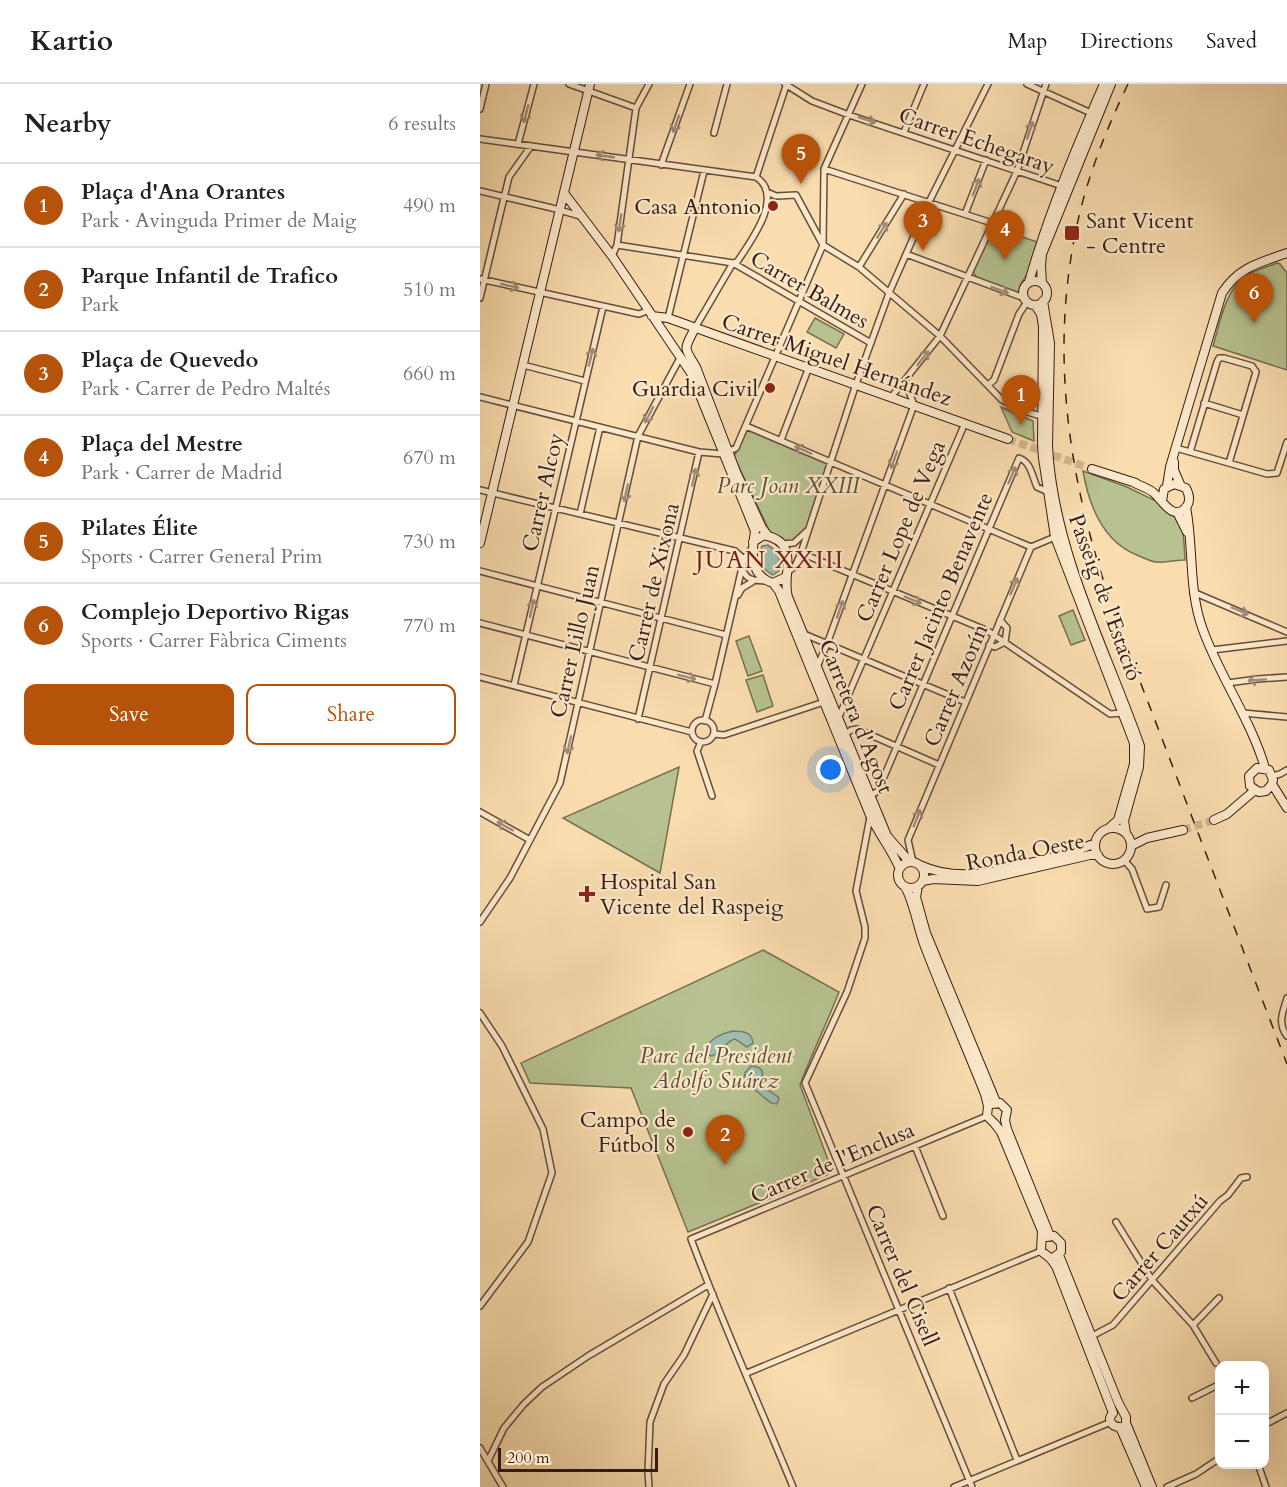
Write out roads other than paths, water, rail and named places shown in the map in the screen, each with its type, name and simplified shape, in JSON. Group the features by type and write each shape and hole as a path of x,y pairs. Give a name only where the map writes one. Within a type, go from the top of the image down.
{"main road":[{"path":"1104,84 1062,186 1035,258 1029,282 1023,289 1033,301 1047,292 1042,283 1042,254 1111,84"},
{"path":"480,543 589,87"},
{"path":"564,193 612,256 691,373 726,452 762,528 768,536 781,544 788,557 787,574 779,582 770,582 753,564 755,531 726,452 696,367 687,355 686,345 695,328"},
{"path":"1162,501 1222,293 1240,272 1287,253"},
{"path":"1029,282 1042,283"},
{"name":"Passeig de l'Estació","path":"1033,301 1041,314 1043,327 1041,416 1046,459 1046,491 1055,537 1122,713"},
{"name":"Passeig de l'Estació","path":"1033,301 1050,343 1045,445"},
{"name":"Carrer Miguel Hernández","path":"650,313 892,396 1008,439"},
{"path":"660,327 662,321 668,318"},
{"path":"674,346 678,348 686,345"},
{"path":"1175,451 1174,470 1180,484"},
{"name":"Passeig de l'Estació","path":"1046,459 1059,527 1073,570 1140,746 1139,767 1124,821 1129,839"},
{"path":"1092,469 1133,482 1166,488 1174,483 1186,488 1189,494 1186,507 1191,544 1193,592 1203,631 1260,753 1261,768 1272,780 1280,799 1287,808"},
{"path":"1133,482 1153,492 1166,508 1177,512 1191,544"},
{"path":"1177,512 1186,507"},
{"path":"753,545 764,535 768,536"},
{"name":"Carretera d'Agost","path":"787,574 785,588 817,667 827,701 838,719 887,836 914,863"},
{"name":"Carretera d'Agost","path":"770,582 779,591 827,701 870,815 893,852 899,867"},
{"name":"Ronda Oeste","path":"914,863 934,872 983,874 1073,852 1095,843 1101,832 1118,820 1134,764 1134,743 1122,713"},
{"path":"1252,788 1249,776 1261,768"},
{"path":"1266,791 1272,780"},
{"path":"1252,788 1266,791 1280,799"},
{"path":"1214,820 1227,814 1252,788"},
{"name":"Ronda Oeste","path":"1109,828 1119,829 1129,839"},
{"path":"1124,860 1129,853 1129,839 1147,838 1183,830"},
{"name":"Ronda Oeste","path":"1095,843 1098,855"},
{"name":"Ronda Oeste","path":"920,884 933,879 978,881 1090,855 1098,855 1109,863 1124,860"},
{"path":"992,1104 919,932 910,898 905,887 897,879 899,867 914,863 924,873 916,897 926,933 992,1104 987,1116 1001,1132 1047,1238"},
{"path":"905,887 912,888 920,884"},
{"path":"992,1104 1006,1107 1007,1129 1047,1238 1041,1251 1050,1258 1065,1288 1113,1407 1111,1422 1116,1427 1123,1425"},
{"path":"995,1124 1005,1120"},
{"path":"1047,1238 1057,1238 1062,1249 1059,1255 1050,1258"},
{"path":"1059,1255 1126,1417 1123,1425 1151,1486"},
{"path":"1113,1413 1122,1412"}],"street":[{"path":"480,109 486,84"},
{"path":"518,144 534,84"},
{"path":"569,84 589,87 636,108"},
{"path":"612,256 617,245 636,108 649,84"},
{"path":"661,165 690,84"},
{"path":"714,133 727,84"},
{"path":"480,397 699,452 726,452 736,448 824,245 824,169 862,84"},
{"path":"904,132 924,84"},
{"path":"787,574 795,566 801,553 856,384 889,293 929,202 988,84"},
{"path":"1027,84 1091,113"},
{"path":"892,396 940,336 1017,171 1046,84"},
{"path":"756,177 786,85"},
{"name":"Carrer Echegaray","path":"786,85 812,101 849,115 1062,186"},
{"path":"480,139 756,177 764,182 769,197 762,219 695,328"},
{"path":"480,298 482,279 510,177 531,146"},
{"path":"965,214 986,160"},
{"path":"824,169 992,223"},
{"path":"668,318 704,171"},
{"path":"480,191 584,218"},
{"path":"767,192 776,196 796,195 824,245 859,267 940,336 1002,400 1024,411 1041,416"},
{"path":"859,267 904,194"},
{"path":"617,245 733,263"},
{"path":"906,254 1033,301 1018,314 994,380 988,385"},
{"name":"Carrer Balmes","path":"733,263 871,343"},
{"path":"482,279 603,307 639,314 650,313"},
{"name":"Carrer Alcoy","path":"514,685 603,307"},
{"name":"Carrer Lillo Juan","path":"480,922 510,878 560,783 638,436 680,358"},
{"path":"1190,452 1218,359 1222,358 1253,367 1256,372 1229,463"},
{"path":"523,365 585,381"},
{"path":"781,440 808,367"},
{"path":"817,667 914,405 905,380"},
{"path":"1204,403 1243,415"},
{"name":"Carrer Lope de Vega","path":"838,719 965,423"},
{"path":"746,426 1031,547 1055,537"},
{"path":"580,514 600,427"},
{"path":"1175,451 1190,452 1267,474 1277,473 1284,461 1287,442"},
{"name":"Carrer de Xixona","path":"638,718 699,452"},
{"name":"Carrer Jacinto Benavente","path":"870,796 878,791 1019,458 1028,464 1037,487 1046,491"},
{"path":"480,490 735,551 744,559"},
{"path":"781,544 794,543 808,530"},
{"path":"705,721 744,559 753,545"},
{"name":"Carrer Azorín","path":"914,863 908,840 1031,547"},
{"path":"801,553 994,634 1110,714 1122,713"},
{"path":"742,569 745,576 752,582"},
{"path":"480,571 726,635"},
{"path":"734,602 742,588 752,582 770,582"},
{"path":"1193,592 1287,632"},
{"path":"1000,620 1007,628 1005,642"},
{"path":"480,623 715,684"},
{"path":"804,634 965,702"},
{"path":"1212,650 1287,641"},
{"path":"989,645 995,647 1005,642"},
{"path":"480,677 692,732 700,742 709,741 714,734"},
{"path":"1228,684 1287,677"},
{"path":"714,734 724,735 827,701"},
{"path":"1243,713 1287,717"},
{"path":"692,732 697,722 705,721 711,724 714,734"},
{"path":"844,735 857,729 939,765"},
{"path":"700,742 697,751 712,796"},
{"path":"1272,780 1287,770"},
{"path":"480,812 530,840"},
{"name":"Carrer del Cisell","path":"870,815 856,891 866,927 865,938 848,992 805,1083 971,1484"},
{"path":"1124,860 1132,869 1147,909 1159,907 1166,885"},
{"path":"1287,1001 1280,1021 1281,1029 1287,1036"},
{"path":"480,1013 502,1046 543,1129 552,1173 528,1242 480,1306"},
{"name":"Carrer de l'Enclusa","path":"708,1285 691,1239 987,1116"},
{"path":"915,1146 943,1216"},
{"name":"Carrer Cautxú","path":"1092,1336 1113,1325 1220,1201 1228,1195 1241,1178 1247,1177"},
{"path":"1116,1222 1152,1280 1193,1325 1215,1361"},
{"path":"747,1373 1041,1251"},
{"path":"488,1461 504,1428 542,1387 588,1356 708,1285 747,1373 793,1487"},
{"path":"949,1288 1017,1460"},
{"path":"649,1487 650,1422 664,1384 684,1355 713,1294"},
{"path":"1193,1325 1219,1298"},
{"path":"1192,1398 1215,1386"},
{"path":"1269,1422 1287,1413"},
{"path":"954,1487 971,1484 1017,1460 1111,1422"},
{"path":"480,1448 503,1487"},
{"path":"1167,1487 1196,1474 1215,1461"},
{"path":"1260,1469 1266,1487"}],"tunnel":[{"path":"1008,439 1092,469"},
{"path":"1183,830 1214,820"}],"railway":[{"path":"1128,84 1111,120 1090,177 1079,215 1068,278 1064,364 1072,450 1090,534 1130,656 1287,1064"}],"place":[{"name":"Pilates Élite","path":"801,184"},
{"name":"Casa Antonio","path":"773,206"},
{"name":"Sant Vicent - Centre","path":"1072,233"},
{"name":"Plaça de Quevedo","path":"923,251"},
{"name":"Plaça del Mestre","path":"1005,260"},
{"name":"Complejo Deportivo Rigas","path":"1254,323"},
{"name":"Guardia Civil","path":"770,388"},
{"name":"Plaça d'Ana Orantes","path":"1021,425"},
{"name":"Hospital San Vicente del Raspeig","path":"587,894"},
{"name":"Campo de Fútbol 8","path":"688,1132"},
{"name":"Parque Infantil de Trafico","path":"725,1165"}],"district":[{"name":"JUAN XXIII","path":"770,560"}],"park label":[{"name":"Parc Joan XXIII","path":"788,485"},
{"name":"Parc del President Adolfo Suárez","path":"716,1068"}]}
